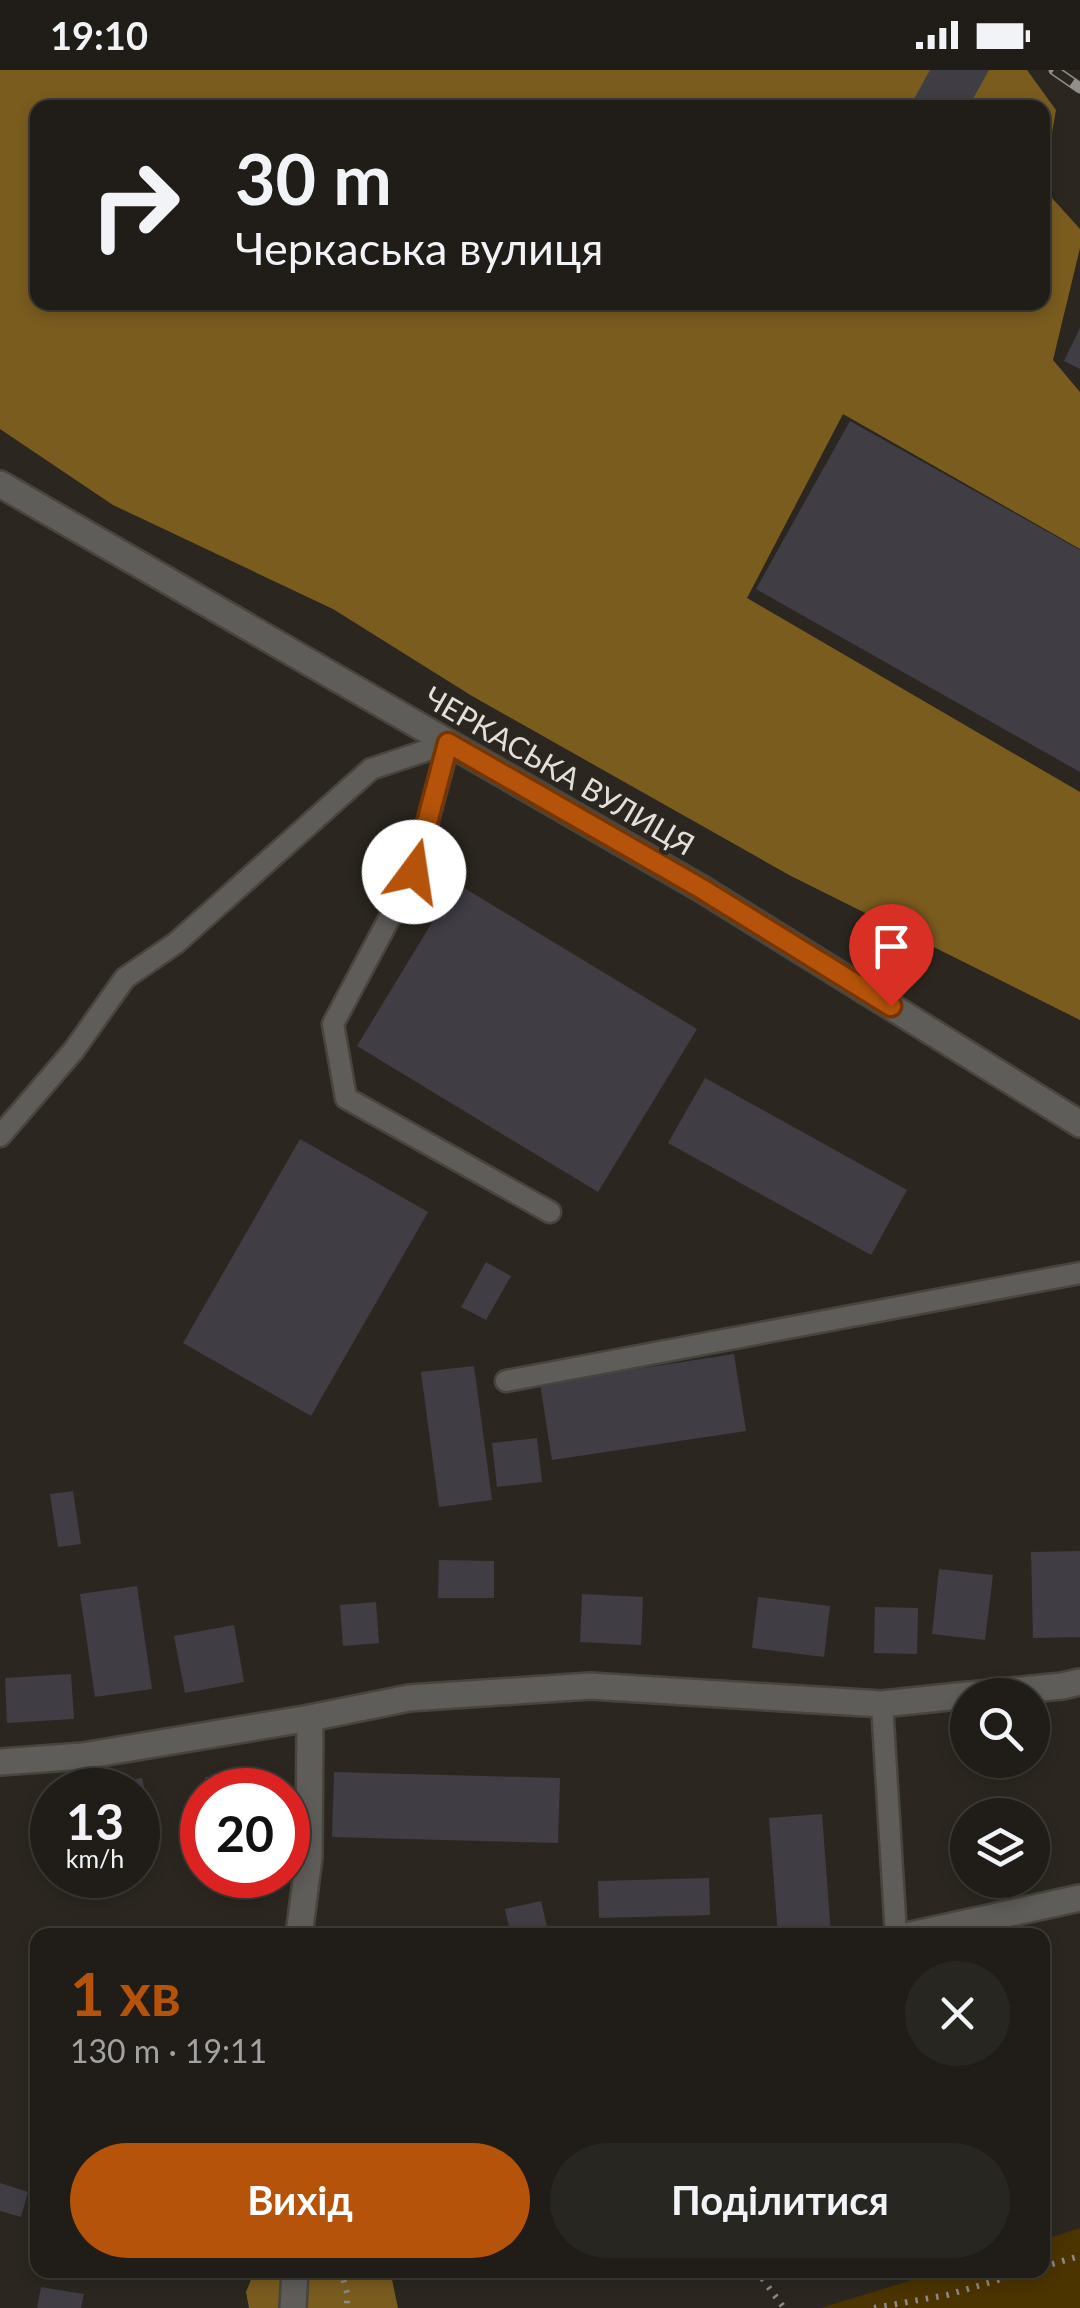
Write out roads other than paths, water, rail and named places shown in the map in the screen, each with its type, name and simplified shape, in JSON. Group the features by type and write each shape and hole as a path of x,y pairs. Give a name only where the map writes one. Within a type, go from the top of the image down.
{"street":[{"name":"ЧЕРКАСЬКА ВУЛИЦЯ","path":"0,484 702,889 1080,1124"},
{"path":"1050,1687 1080,1682"},
{"path":"0,1762 83,1756 409,1698 590,1686 882,1704 950,1697"},
{"path":"298,1928 308,1858 310,1718"},
{"path":"943,1928 1080,1898"},
{"path":"293,2308 295,2278"}],"lane":[{"path":"0,1136 74,1050 125,978 176,944 371,769 448,743"},
{"path":"448,743 414,872 333,1024 346,1098 550,1212"},
{"path":"506,1381 1080,1273"},
{"path":"882,1704 896,1928"}],"railway":[{"path":"1054,70 1080,88"}]}
